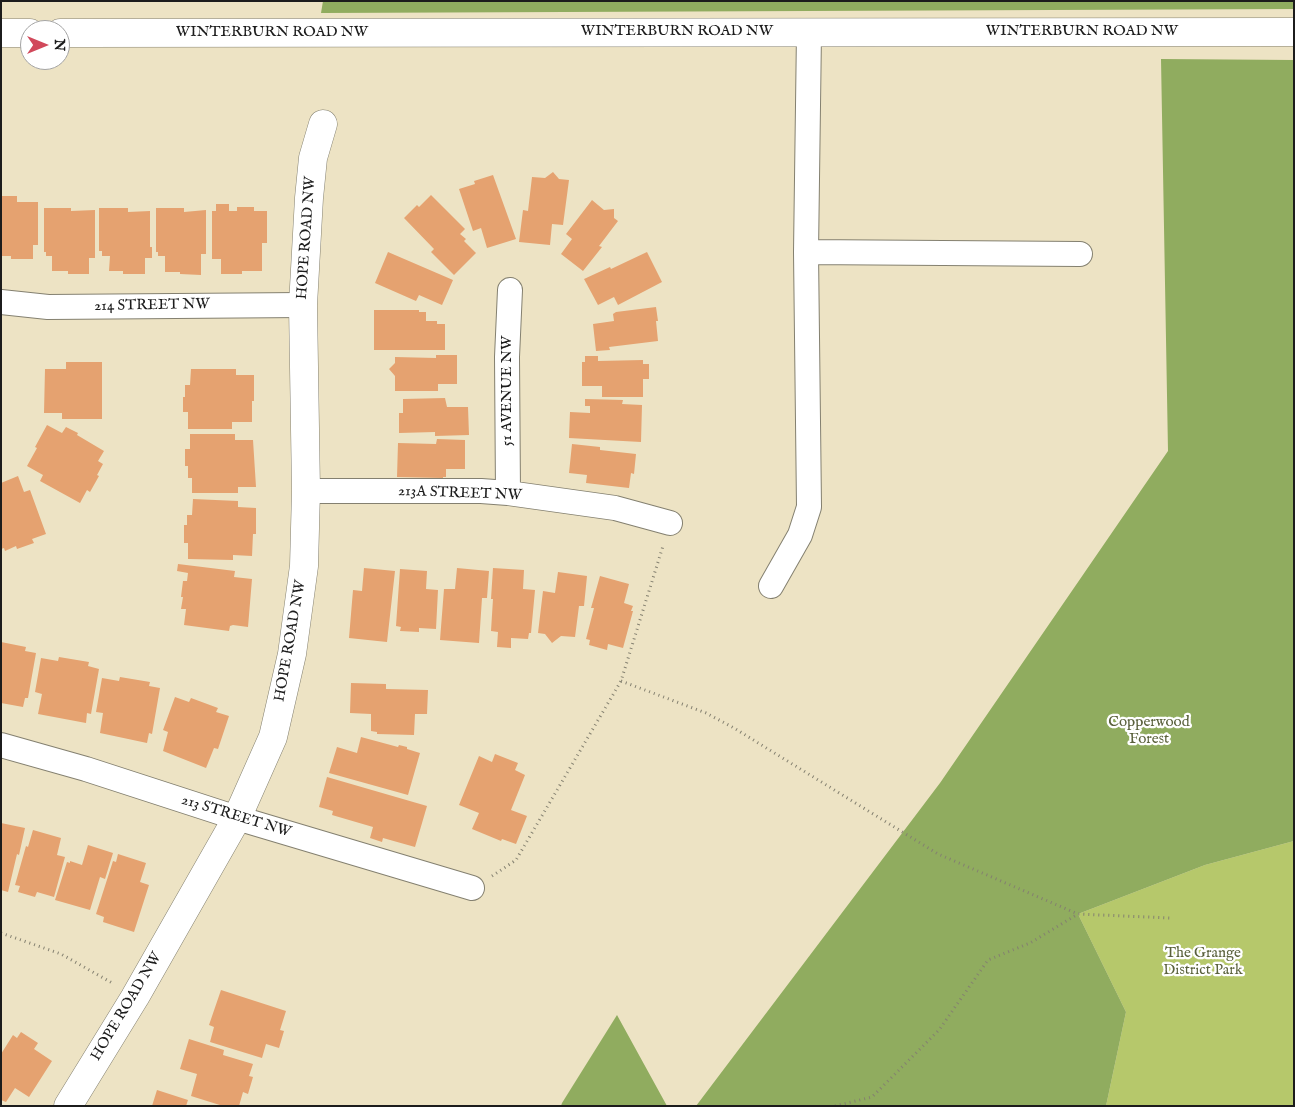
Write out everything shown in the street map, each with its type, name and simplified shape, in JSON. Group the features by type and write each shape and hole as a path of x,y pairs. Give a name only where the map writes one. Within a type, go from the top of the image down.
{"main road":[{"name":"WINTERBURN ROAD NW","path":"70,33 1294,32"},
{"path":"1,33 20,33"},
{"name":"HOPE ROAD NW","path":"68,1106 135,997 237,818 273,737 292,654 304,566 306,492 303,305 313,158 323,124"}],"street":[{"path":"771,586 800,535 809,507 806,252 809,32"},
{"path":"806,252 1080,254"},
{"name":"51 AVENUE NW","path":"508,493 507,358 510,290"},
{"name":"214 STREET NW","path":"1,302 48,307 303,305"},
{"name":"213A STREET NW","path":"306,492 508,493 615,508 670,523"},
{"name":"213 STREET NW","path":"1,744 86,769 237,818 472,888"}],"path":[{"path":"472,888 516,860 622,682 670,523"},
{"path":"622,682 706,713 742,733 938,854 1078,914 1170,918"},
{"path":"835,1106 872,1097 939,1030 988,960 1030,943 1078,914"},
{"path":"1,933 61,954 135,997"}],"green space":[{"path":"323,1 1294,1 1294,9 321,13"},
{"name":"Copperwood Forest","path":"1161,59 1294,60 1294,841 1205,865 1078,914 1126,1012 1106,1106 696,1106 940,783 1168,451"},
{"name":"The Grange District Park","path":"1294,841 1294,1106 1106,1106 1126,1012 1078,914 1205,865"},
{"path":"617,1015 667,1106 561,1106 562,1103"}],"building":[{"path":"553,172 559,179 569,180 563,225 552,224 550,245 519,242 523,210 528,211 532,177 545,178"},
{"path":"493,175 516,239 487,248 481,228 473,231 459,189 475,184 474,181"},
{"path":"431,195 465,229 460,234 476,253 454,275 431,252 434,249 404,218"},
{"path":"1,196 17,196 17,202 38,202 38,245 33,245 33,259 11,259 11,256 1,256"},
{"path":"592,200 604,210 614,209 614,218 618,221 599,246 602,247 583,271 561,254 572,239 566,234"},
{"path":"216,204 229,204 229,211 237,211 237,207 254,207 254,211 267,211 267,243 262,243 262,271 242,271 242,274 221,274 221,259 212,259 212,211 216,211"},
{"path":"44,208 71,208 71,211 95,210 95,258 89,258 89,274 68,274 68,271 52,271 52,256 46,256 46,252 44,252"},
{"path":"99,208 128,208 128,212 150,211 150,247 152,247 152,258 145,258 145,274 123,274 123,271 109,271 110,256 102,256 102,251 99,251"},
{"path":"156,208 184,208 184,212 206,210 206,254 201,254 201,275 165,272 165,256 158,256 158,252 156,252"},
{"path":"388,252 453,280 442,305 419,295 416,301 375,283"},
{"path":"647,252 662,282 618,305 614,297 598,305 584,279"},
{"path":"656,307 658,341 609,347 610,350 596,351 593,324 614,321 613,314 616,312"},
{"path":"374,310 419,310 419,312 426,312 426,321 437,321 437,324 445,324 445,350 374,350"},
{"path":"436,355 457,355 457,384 438,384 438,391 395,391 395,376 389,369 395,363 395,357 436,358"},
{"path":"585,356 598,356 598,361 643,360 643,364 649,364 649,379 643,379 643,397 602,397 602,386 582,386 582,362 585,362"},
{"path":"66,362 102,362 102,419 62,419 62,413 44,413 45,369 66,369"},
{"path":"191,369 236,369 236,375 254,375 252,422 232,422 232,429 188,429 188,412 183,412 183,397 185,397 185,385 190,385"},
{"path":"445,398 447,407 468,407 469,435 435,436 435,432 399,433 399,413 403,413 403,399"},
{"path":"585,399 623,400 622,404 642,405 641,442 569,438 570,412 590,413 590,406 585,406"},
{"path":"47,425 62,433 66,427 104,451 98,461 103,464 97,475 99,476 90,492 87,490 80,503 40,481 43,475 27,466"},
{"path":"190,434 235,434 235,440 253,440 256,487 238,487 238,493 192,493 192,478 188,478 188,466 185,466 185,449 190,449"},
{"path":"437,439 465,440 465,469 446,469 446,477 443,478 397,477 398,443 436,444"},
{"path":"572,444 600,447 600,450 636,454 634,474 631,473 629,488 586,483 587,475 569,473"},
{"path":"18,476 24,492 30,490 46,534 32,539 34,543 17,549 16,546 5,551 4,548 1,549 1,483"},
{"path":"193,499 238,501 238,507 256,508 256,534 253,534 252,556 233,555 233,560 188,559 188,543 184,543 184,525 187,525 187,515 192,515"},
{"path":"178,564 235,571 234,577 252,579 248,627 233,625 230,626 229,631 184,625 186,609 181,609 183,597 181,597 183,581 187,581 188,573 177,571"},
{"path":"364,568 395,571 387,642 349,638 353,590 362,591"},
{"path":"457,568 489,571 487,598 482,598 479,643 440,640 444,589 455,589"},
{"path":"493,568 524,570 523,589 535,590 531,633 529,633 528,639 511,638 511,648 497,647 498,632 491,631"},
{"path":"400,569 427,571 426,589 438,590 436,629 419,628 419,632 400,631 401,627 396,626"},
{"path":"558,572 587,576 584,606 579,606 575,637 561,636 552,643 545,634 538,633 543,591 555,593"},
{"path":"600,576 629,584 624,603 633,606 631,611 633,611 623,648 608,644 607,650 589,645 590,640 586,639 594,608 591,608"},
{"path":"1,642 26,647 25,651 36,653 28,698 25,698 23,707 1,703"},
{"path":"59,657 89,662 88,666 99,669 91,714 87,713 86,723 38,714 42,694 35,692 41,658 58,661"},
{"path":"120,677 150,682 149,686 160,688 152,734 149,733 147,743 100,733 103,713 96,712 102,678 119,681"},
{"path":"351,683 386,684 386,689 428,690 427,714 415,714 414,735 377,734 377,732 371,731 371,714 350,713"},
{"path":"175,697 189,702 191,698 218,708 216,712 229,716 218,749 214,748 206,768 163,751 168,732 163,730"},
{"path":"361,737 398,747 399,745 407,747 407,749 420,753 408,795 329,773 337,747 357,753"},
{"path":"495,754 518,763 515,770 525,775 511,810 527,816 516,844 502,839 501,841 472,829 479,813 459,805 479,756 492,762"},
{"path":"327,777 427,806 415,847 383,838 382,842 370,838 373,827 332,815 333,811 319,807"},
{"path":"1,823 25,828 8,892 1,890"},
{"path":"33,830 61,838 57,855 65,857 54,897 37,892 35,897 18,892 20,886 15,885 26,846 28,847"},
{"path":"88,845 113,853 105,879 100,877 90,910 55,900 67,862 70,863 70,861 82,865"},
{"path":"118,854 146,863 140,882 149,885 134,932 103,922 104,917 96,914 113,861 116,862"},
{"path":"221,990 286,1011 280,1030 284,1031 279,1048 266,1044 262,1058 210,1042 214,1027 209,1025"},
{"path":"21,1032 38,1043 34,1049 52,1061 29,1097 15,1088 6,1102 1,1100 1,1054 13,1035 17,1038"},
{"path":"189,1039 224,1050 223,1055 253,1064 249,1076 253,1077 248,1094 243,1092 239,1106 223,1106 191,1096 197,1074 180,1069"},
{"path":"157,1090 188,1100 186,1106 152,1106"}]}
